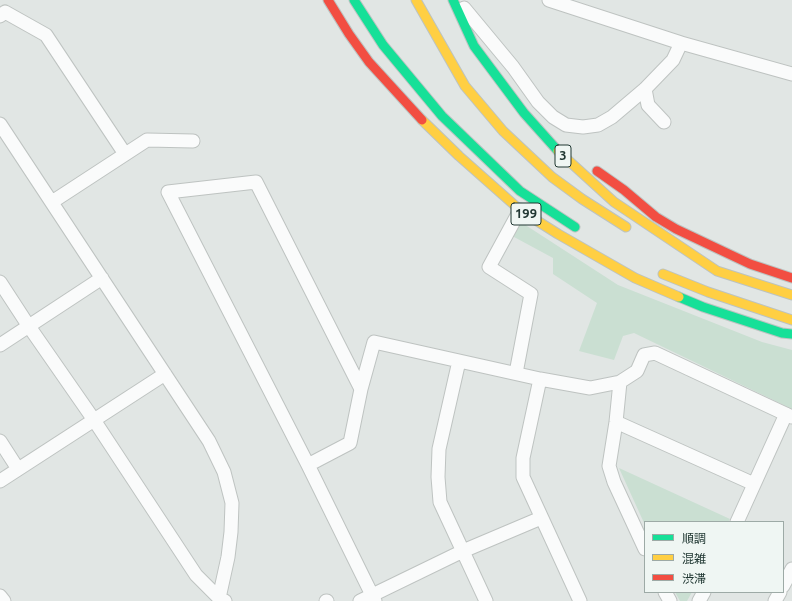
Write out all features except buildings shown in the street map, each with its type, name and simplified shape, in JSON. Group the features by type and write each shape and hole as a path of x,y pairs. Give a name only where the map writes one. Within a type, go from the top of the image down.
{"highway":[{"name":"199","path":"328,0 348,34 369,62 427,125 459,156 520,210 558,234 635,278 703,307 792,334"},
{"path":"354,0 383,45 442,116 520,190 582,231"},
{"path":"416,0 465,86 504,131 523,151 552,177 582,199 622,225 636,232"},
{"path":"424,0 441,25"},
{"path":"458,2 505,76 549,126"},
{"name":"3","path":"458,2 474,46 516,102 559,152 614,202 717,271 792,295"},
{"path":"525,139 539,154 545,157"},
{"path":"588,164 624,190 656,217"},
{"path":"561,167 586,176 619,197 676,229 714,248 750,264 792,278"},
{"path":"657,242 717,271"},
{"path":"656,271 708,292 792,320"}],"street":[{"path":"549,0 681,43 792,74"},
{"path":"458,2 513,68 538,102 553,117 566,125 583,127 598,125 612,117 645,89 673,60 681,43"},
{"path":"0,16 5,12 46,35 125,154"},
{"path":"645,89 648,106 664,122"},
{"path":"0,124 209,441 224,472 232,502 231,532 223,600"},
{"path":"52,202 147,140 193,140"},
{"path":"361,389 256,182 168,192 308,465 369,599 463,551 541,518"},
{"path":"516,373 531,294 489,267 520,210"},
{"path":"676,229 722,244 792,271"},
{"path":"0,345 28,325 102,278"},
{"path":"0,282 94,420 196,575 223,600"},
{"path":"308,465 350,443 361,389 374,342 540,379 590,388 620,382 637,371 644,355 655,353 789,416 754,484 737,521"},
{"path":"459,361 439,449 438,477 440,502 486,601"},
{"path":"0,481 165,374"},
{"path":"540,379 523,458 523,477 580,601"},
{"path":"620,382 616,422 609,466 614,482 644,547"},
{"path":"616,422 754,484"},
{"path":"0,441 18,469"},
{"path":"784,584 792,569"},
{"path":"0,596 4,601"}],"green space":[{"path":"510,215 618,285 762,342 792,350 792,409 634,333 623,336 614,360 579,351 597,303 553,274 553,258 503,231"},
{"path":"619,468 730,519 729,521 644,521 644,523"},
{"path":"676,593 691,593 687,601 680,601"}],"traffic: fast":[{"path":"354,0 383,45 442,116 520,191 575,227"},
{"path":"453,0 474,46 524,113 558,151"},
{"path":"679,297 703,307 782,333 792,334"}],"traffic: slow":[{"path":"416,0 465,86 503,131 552,177 582,199 626,227"},
{"path":"422,120 459,156 520,210 558,234 635,278 679,297"},
{"path":"558,151 614,202 717,271 792,295"},
{"path":"663,274 708,292 792,320"}],"traffic: jam":[{"path":"328,0 349,34 369,62 422,120"},
{"path":"597,171 624,190 656,217 676,229 750,264 792,278"}]}
